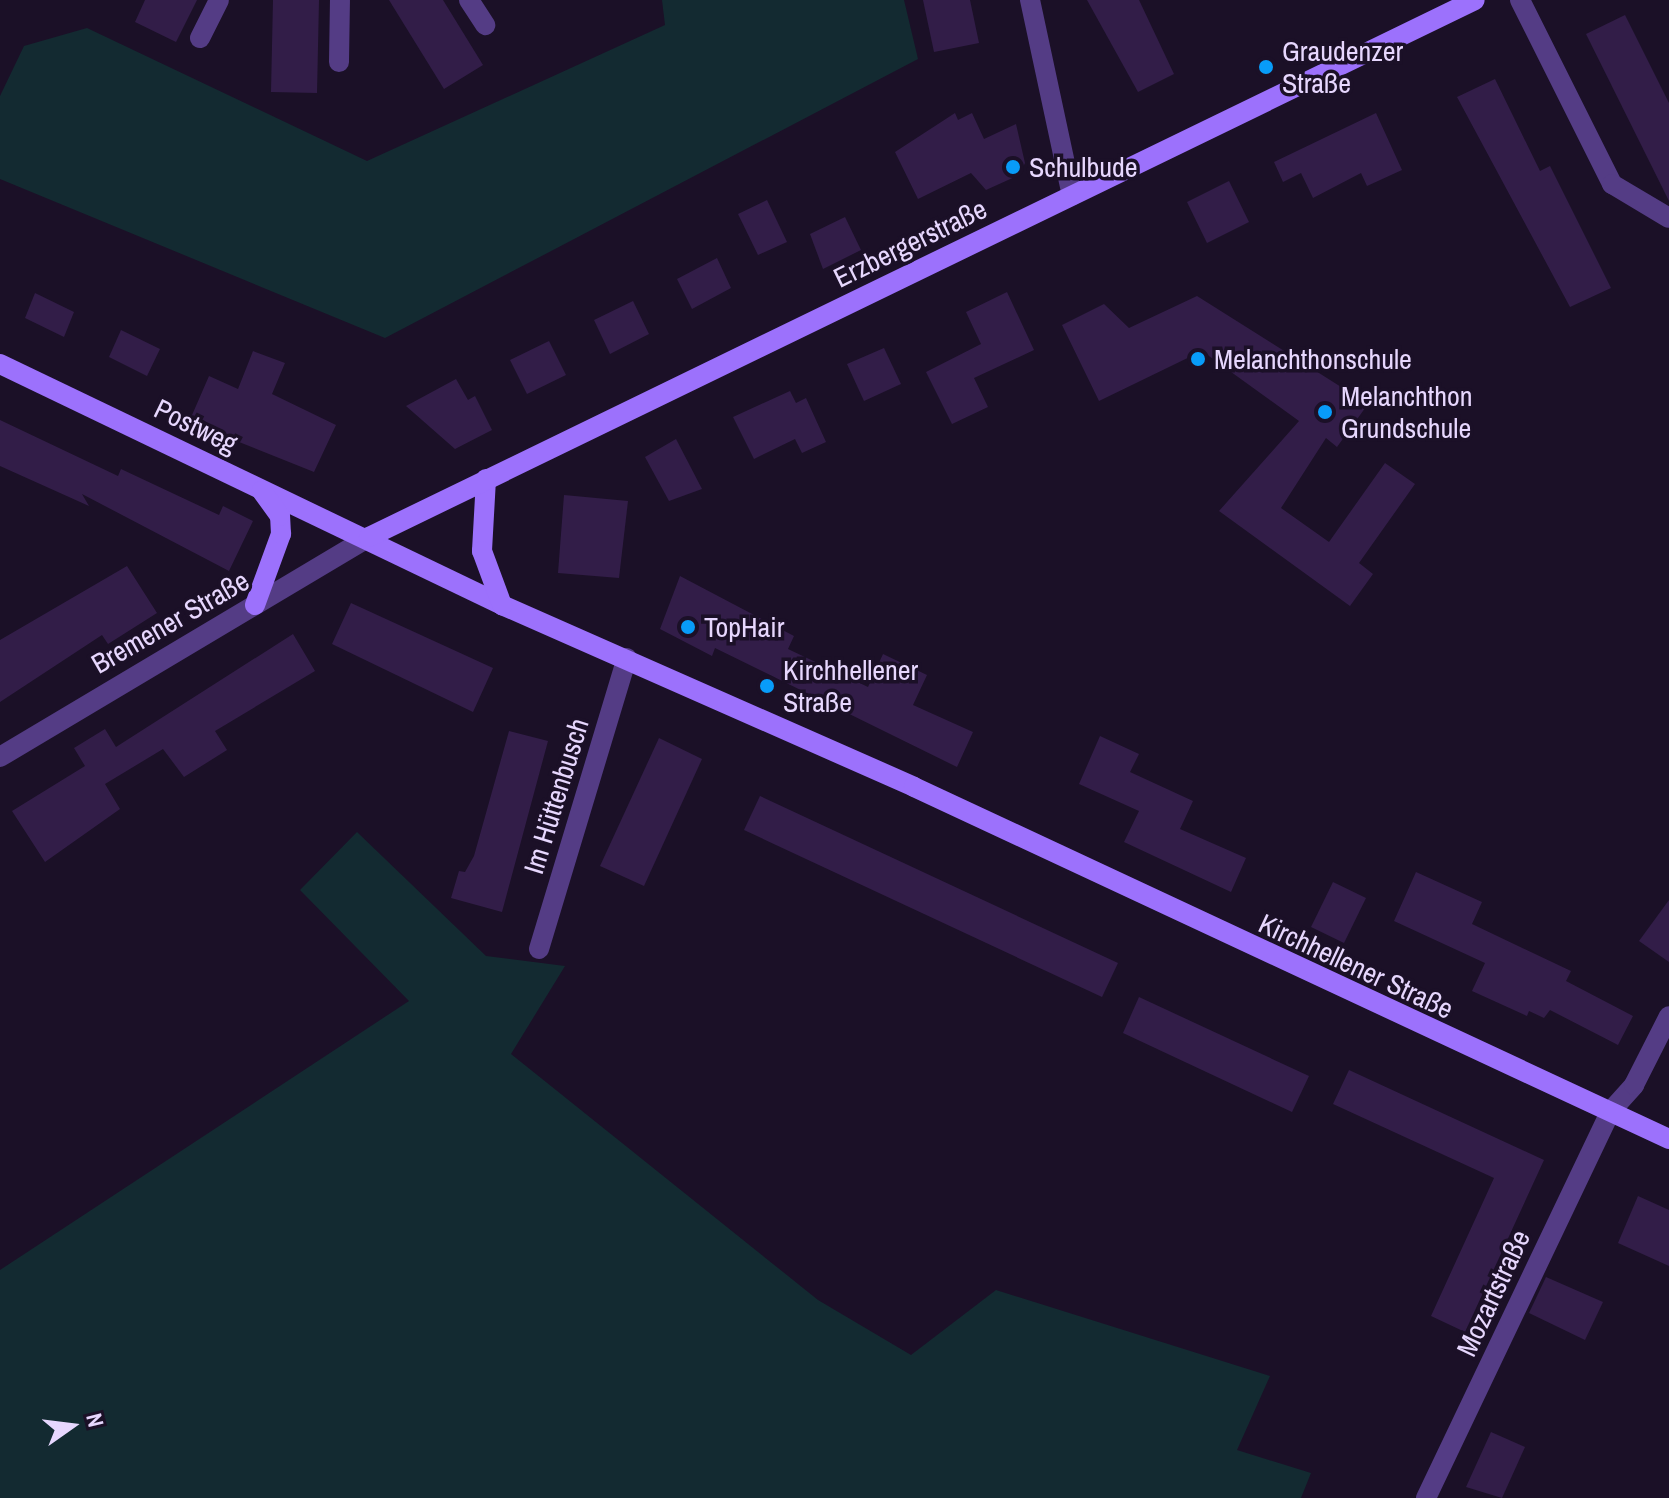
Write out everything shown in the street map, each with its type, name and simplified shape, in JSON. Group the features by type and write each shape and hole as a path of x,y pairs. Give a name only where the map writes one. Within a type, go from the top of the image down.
{"main road":[{"name":"Erzbergerstraße","path":"369,537 1475,0"},
{"name":"Postweg","path":"0,364 369,537"},
{"path":"486,479 482,551 502,605"},
{"path":"255,605 281,534 277,509 259,488"},
{"name":"Kirchhellener Straße","path":"369,537 502,605 627,658 1669,1139"}],"street":[{"path":"200,38 219,0"},
{"path":"339,62 340,0"},
{"path":"469,0 485,25"},
{"path":"1030,0 1072,196"},
{"path":"1520,0 1612,184 1669,218"},
{"name":"Bremener Straße","path":"0,757 369,537"},
{"name":"Im Hüttenbusch","path":"539,949 627,658"},
{"name":"Mozartstraße","path":"1426,1498 1610,1112 1634,1085 1669,1016"}],"shaded area":[{"path":"662,0 904,0 918,59 385,338 0,179 0,96 24,46 87,28 367,161 665,25"},
{"path":"357,832 486,956 565,966 511,1054 818,1300 911,1355 996,1290 1270,1376 1237,1450 1311,1473 1301,1498 0,1498 0,1270 409,1001 300,890"}],"building":[{"path":"145,0 197,0 176,42 135,22"},
{"path":"273,0 319,0 317,93 271,92"},
{"path":"389,0 443,0 483,65 444,89"},
{"path":"923,0 970,0 979,43 934,52"},
{"path":"1087,0 1139,0 1174,74 1138,92"},
{"path":"1625,15 1669,103 1669,201 1586,34"},
{"path":"1495,79 1540,171 1550,166 1611,288 1570,307 1457,97"},
{"path":"955,113 958,120 972,113 984,139 1016,124 1025,163 1019,175 986,190 971,173 918,199 895,152"},
{"path":"1376,113 1402,170 1367,186 1361,173 1313,198 1301,173 1283,182 1274,162"},
{"path":"1229,181 1249,222 1207,243 1187,202"},
{"path":"767,200 787,242 758,255 738,214"},
{"path":"845,217 861,250 823,269 810,234"},
{"path":"717,258 731,288 692,309 677,279"},
{"path":"1007,292 1034,350 974,378 988,407 952,424 926,372 981,344 966,312"},
{"path":"35,293 74,312 64,337 25,318"},
{"name":"Melanchthon Grundschule","path":"1197,296 1368,404 1337,447 1326,438 1281,508 1329,542 1385,463 1415,484 1359,563 1373,574 1350,606 1219,511 1299,421 1202,351 1099,401 1062,325 1104,304 1129,328"},
{"path":"633,301 649,334 610,354 594,320"},
{"path":"121,330 160,349 147,376 109,357"},
{"path":"549,341 566,375 527,394 510,360"},
{"path":"884,348 901,384 864,401 847,364"},
{"path":"253,351 285,363 272,394 336,425 314,472 189,422 209,376 238,389"},
{"path":"456,379 468,400 475,396 492,430 455,449 406,406"},
{"path":"790,391 796,403 806,398 826,442 802,453 795,439 754,459 733,417"},
{"path":"0,420 118,476 121,469 219,515 223,506 253,521 229,571 82,494 89,506 0,466"},
{"path":"676,439 702,489 669,501 645,457"},
{"path":"564,495 628,501 619,578 558,573"},
{"path":"127,566 157,613 108,644 102,635 0,702 0,640"},
{"path":"680,576 794,636 788,649 868,687 883,654 927,675 913,705 973,732 957,767 715,648 712,656 660,629"},
{"path":"351,603 493,668 473,712 332,644"},
{"path":"293,634 315,671 215,731 227,750 184,777 163,749 105,784 120,809 45,862 12,811 85,766 74,748 105,729 116,747"},
{"path":"509,731 548,741 502,912 451,898 459,871 465,872 474,856"},
{"path":"1100,736 1139,754 1130,772 1193,801 1180,829 1246,858 1231,892 1124,842 1139,811 1079,784"},
{"path":"659,738 702,759 644,886 600,866"},
{"path":"760,796 1118,963 1102,997 744,830"},
{"path":"1416,872 1482,902 1472,924 1571,971 1566,981 1633,1016 1618,1045 1550,1010 1544,1018 1529,1011 1527,1016 1472,991 1485,963 1394,921"},
{"path":"1333,882 1366,898 1344,943 1311,927"},
{"path":"1669,900 1669,962 1639,941"},
{"path":"1139,997 1309,1076 1292,1112 1123,1033"},
{"path":"1349,1070 1544,1160 1465,1332 1431,1316 1494,1178 1333,1104"},
{"path":"1638,1196 1669,1210 1669,1266 1618,1243"},
{"path":"1546,1277 1603,1302 1585,1340 1529,1313"},
{"path":"1491,1432 1525,1447 1502,1498 1466,1487"}],"place":[{"name":"Graudenzer Straße","path":"1266,67"},
{"name":"Schulbude","path":"1013,167"},
{"name":"Melanchthonschule","path":"1198,359"},
{"name":"Melanchthon Grundschule","path":"1325,412"},
{"name":"TopHair","path":"688,627"},
{"name":"Kirchhellener Straße","path":"767,686"}]}
